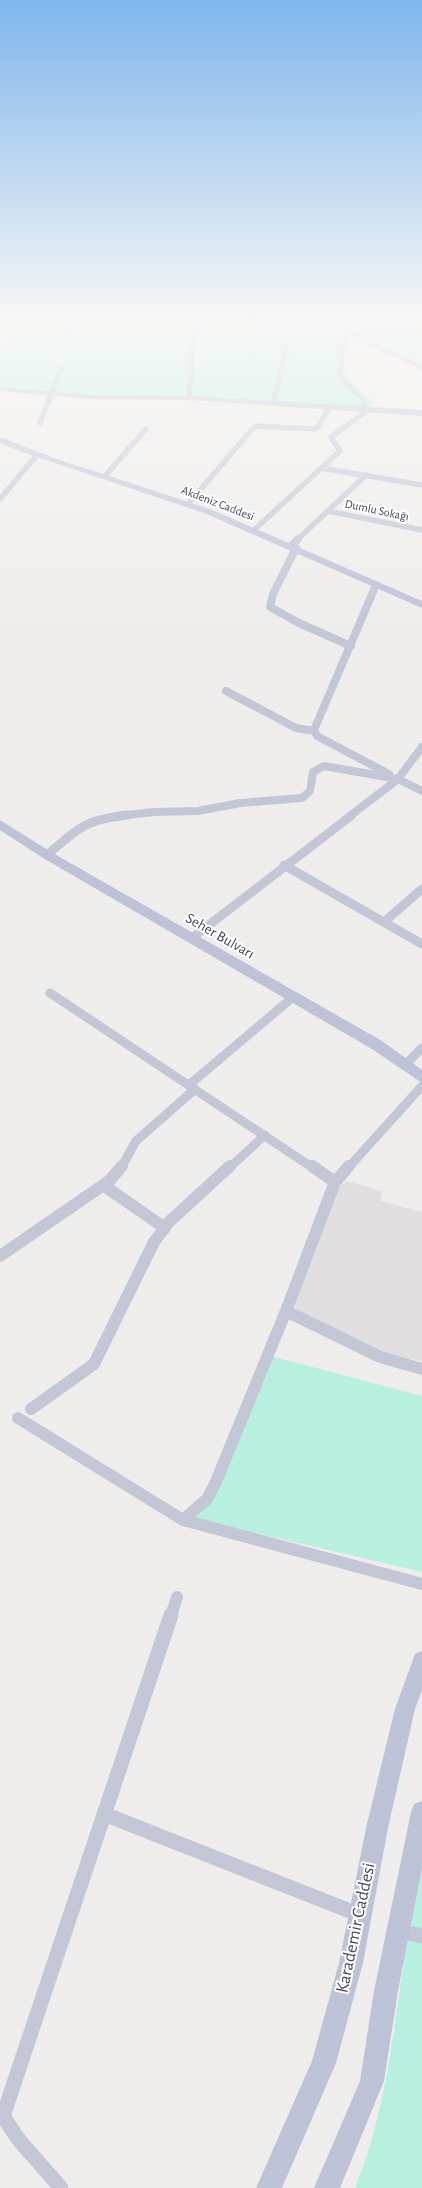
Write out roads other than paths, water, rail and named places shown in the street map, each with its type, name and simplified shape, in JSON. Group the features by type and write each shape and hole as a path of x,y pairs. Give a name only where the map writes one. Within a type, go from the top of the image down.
{"street":[{"path":"188,504 255,426"},
{"path":"257,426 314,430 319,426"},
{"path":"254,530 340,450 331,440 331,436 344,426"},
{"path":"105,476 146,429"},
{"name":"Akdeniz Caddesi","path":"0,440 36,456 73,469 105,476 188,504 254,530 422,605"},
{"path":"0,499 36,456"},
{"path":"321,468 422,485"},
{"name":"Dumlu Sokağı","path":"293,547 366,475"},
{"name":"Dumlu Sokağı","path":"328,511 422,530"},
{"path":"293,547 273,594 270,607 299,623 351,646"},
{"path":"376,585 314,731 316,736 422,791"},
{"path":"226,691 296,728 314,731"},
{"path":"192,938 398,779 422,747"},
{"path":"48,855 82,824 100,818 154,812 198,811 240,803 302,798 310,791 313,772 324,766 398,779"},
{"name":"Seher Bulvarı","path":"0,824 48,855 377,1044 422,1078"},
{"path":"284,866 422,944"},
{"path":"384,922 422,889"},
{"path":"50,993 335,1182"},
{"path":"0,1256 103,1185 121,1168 136,1141 192,1087 293,997"},
{"path":"405,1065 422,1048"},
{"path":"183,1520 207,1499 215,1484 286,1311 335,1182 422,1086"},
{"path":"31,1409 94,1364 143,1263 165,1228 185,1206 265,1135"},
{"path":"103,1185 165,1228"},
{"path":"286,1311 380,1357 422,1369"},
{"path":"18,1418 183,1520 422,1584"},
{"path":"61,2188 19,2140 1,2114 177,1597"},
{"name":"Karademir Caddesi","path":"269,2188 324,2063 351,1962 376,1828 404,1709 422,1661"},
{"path":"327,2188 372,2081 398,1930 422,1812"},
{"path":"104,1814 360,1915"},
{"path":"398,1930 422,1936"}]}
